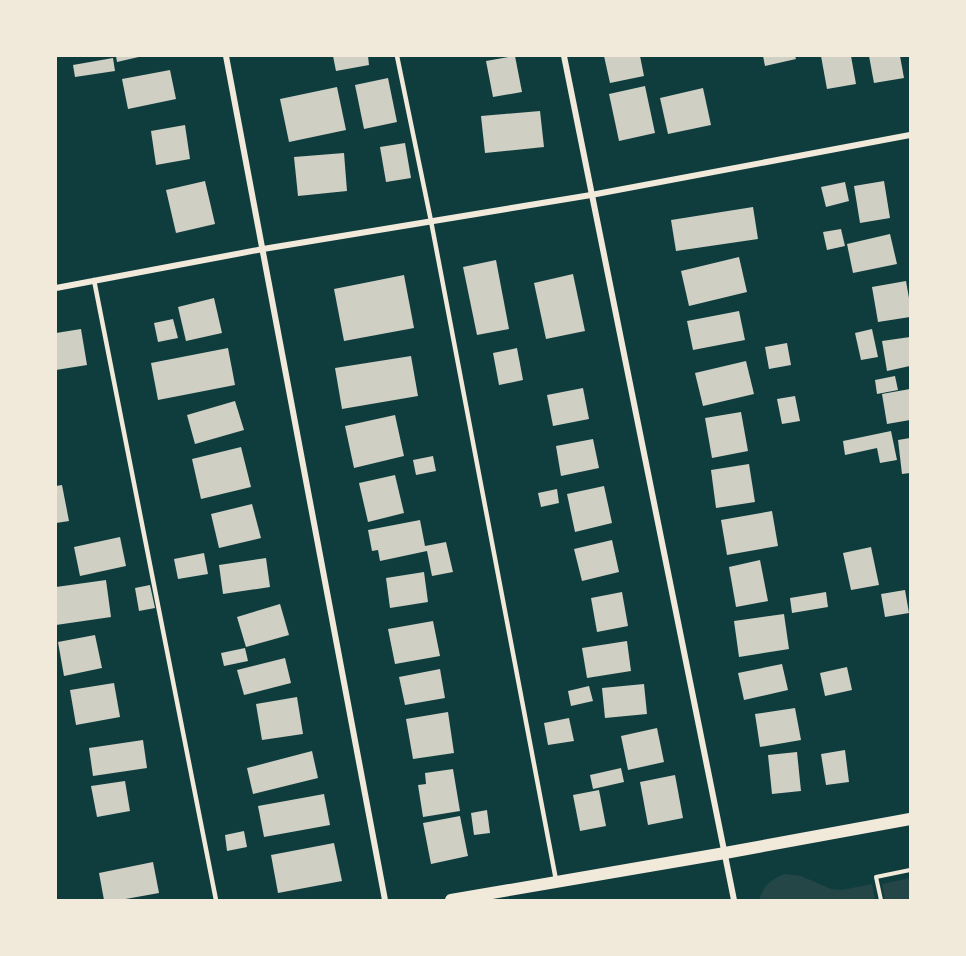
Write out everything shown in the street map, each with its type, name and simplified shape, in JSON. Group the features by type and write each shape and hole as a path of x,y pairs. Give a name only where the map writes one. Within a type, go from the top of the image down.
{"main road":[{"path":"451,900 910,819"}],"street":[{"path":"226,56 385,900"},
{"path":"564,56 734,900"},
{"path":"56,288 263,249 591,195 910,135"}],"lane":[{"path":"397,56 431,222 557,882"},
{"path":"94,280 216,900"}],"path":[{"path":"880,900 876,877 910,870"}],"shaded area":[{"path":"785,874 801,876 831,889 842,890 872,884 875,900 759,900 768,884"},
{"path":"910,878 910,900 885,900 882,884"}],"building":[{"path":"116,56 143,56 117,62"},
{"path":"333,56 368,56 369,65 336,71"},
{"path":"515,56 522,92 493,97 486,61"},
{"path":"604,56 640,56 644,76 610,83"},
{"path":"763,56 795,56 796,59 765,66"},
{"path":"821,56 851,56 856,84 827,89"},
{"path":"869,56 900,56 904,78 874,83"},
{"path":"113,58 115,71 75,77 73,65"},
{"path":"170,70 176,99 128,109 122,79"},
{"path":"388,78 397,122 364,129 355,85"},
{"path":"645,86 655,133 619,141 609,94"},
{"path":"337,87 346,130 289,142 280,99"},
{"path":"703,88 711,125 668,134 660,98"},
{"path":"540,111 544,147 485,153 481,116"},
{"path":"185,125 190,159 156,165 151,131"},
{"path":"405,143 411,178 386,182 380,147"},
{"path":"344,153 347,191 298,196 294,157"},
{"path":"205,181 215,224 176,233 166,190"},
{"path":"884,181 890,218 860,223 854,186"},
{"path":"845,182 849,201 826,207 821,187"},
{"path":"753,207 758,239 676,251 671,220"},
{"path":"841,229 845,246 827,250 823,232"},
{"path":"890,234 897,264 853,273 847,244"},
{"path":"739,257 747,292 689,306 681,271"},
{"path":"496,260 509,329 477,335 463,267"},
{"path":"573,274 585,331 546,339 534,283"},
{"path":"404,275 414,328 344,341 334,289"},
{"path":"906,281 910,317 878,322 872,287"},
{"path":"214,298 222,333 186,341 178,307"},
{"path":"739,311 745,340 693,350 687,321"},
{"path":"173,319 178,338 158,342 154,323"},
{"path":"81,329 87,365 56,370 56,333"},
{"path":"872,329 878,357 861,360 855,333"},
{"path":"910,337 910,366 887,371 882,341"},
{"path":"787,343 791,365 769,369 765,347"},
{"path":"228,348 235,385 158,400 151,363"},
{"path":"517,348 523,380 499,385 493,353"},
{"path":"411,356 418,396 342,409 335,368"},
{"path":"746,361 754,394 703,406 695,373"},
{"path":"895,376 898,390 877,394 875,380"},
{"path":"583,388 589,419 553,426 547,395"},
{"path":"910,389 910,420 887,424 882,394"},
{"path":"795,396 800,421 782,424 777,399"},
{"path":"235,401 244,430 195,444 187,415"},
{"path":"741,412 748,451 712,458 705,418"},
{"path":"395,415 404,456 354,468 345,426"},
{"path":"891,431 897,460 880,463 877,448 845,455 843,441"},
{"path":"910,438 910,473 902,474 898,440"},
{"path":"593,439 599,468 561,476 556,446"},
{"path":"241,447 251,487 201,499 192,459"},
{"path":"433,456 436,471 416,475 413,460"},
{"path":"749,464 755,502 716,508 711,470"},
{"path":"395,475 404,513 368,522 359,483"},
{"path":"62,485 69,521 56,523 56,486"},
{"path":"604,486 612,523 575,532 567,494"},
{"path":"557,489 559,503 541,507 538,493"},
{"path":"252,504 261,538 219,548 211,514"},
{"path":"772,511 778,546 727,555 721,520"},
{"path":"420,520 425,546 446,542 453,572 432,576 427,551 380,561 378,550 372,551 368,530"},
{"path":"120,537 126,566 80,576 74,547"},
{"path":"612,540 619,572 582,581 574,549"},
{"path":"871,547 879,585 851,590 843,553"},
{"path":"204,553 208,574 178,579 174,559"},
{"path":"266,558 270,587 223,594 219,565"},
{"path":"760,560 768,601 736,607 729,567"},
{"path":"424,572 428,602 390,608 386,578"},
{"path":"106,580 111,617 56,625 56,587"},
{"path":"150,585 155,608 139,611 135,588"},
{"path":"905,590 909,613 885,617 881,594"},
{"path":"622,592 628,626 597,632 591,598"},
{"path":"826,592 828,607 792,613 790,598"},
{"path":"280,604 289,635 246,647 237,617"},
{"path":"784,614 789,649 739,657 734,621"},
{"path":"433,621 440,656 395,664 388,629"},
{"path":"95,635 102,668 64,676 58,642"},
{"path":"627,641 631,671 587,678 582,648"},
{"path":"245,648 248,661 224,666 221,653"},
{"path":"285,658 291,683 244,695 237,670"},
{"path":"782,664 788,690 744,700 738,673"},
{"path":"847,667 852,690 825,696 820,673"},
{"path":"440,669 445,698 405,705 399,677"},
{"path":"114,683 120,717 76,725 70,690"},
{"path":"644,684 647,714 605,718 602,688"},
{"path":"589,686 593,701 571,706 568,691"},
{"path":"297,697 303,734 262,740 256,704"},
{"path":"795,708 801,740 760,747 755,714"},
{"path":"448,712 454,753 413,759 406,719"},
{"path":"569,718 574,741 548,745 544,723"},
{"path":"657,728 664,762 628,770 621,736"},
{"path":"143,740 147,768 93,776 89,748"},
{"path":"845,750 849,782 826,785 821,754"},
{"path":"312,751 318,778 253,794 247,768"},
{"path":"797,752 801,791 772,794 768,755"},
{"path":"621,768 624,782 593,789 590,775"},
{"path":"453,769 460,811 423,817 418,785 426,784 425,773"},
{"path":"675,775 683,818 648,825 640,782"},
{"path":"125,781 130,811 97,817 91,786"},
{"path":"599,790 606,826 580,831 573,795"},
{"path":"324,794 330,825 264,837 258,806"},
{"path":"487,810 490,833 474,835 471,813"},
{"path":"460,816 468,856 431,864 423,823"},
{"path":"244,831 247,847 227,851 225,835"},
{"path":"334,843 342,881 278,893 271,855"},
{"path":"153,862 159,893 120,900 104,900 99,873"}]}
